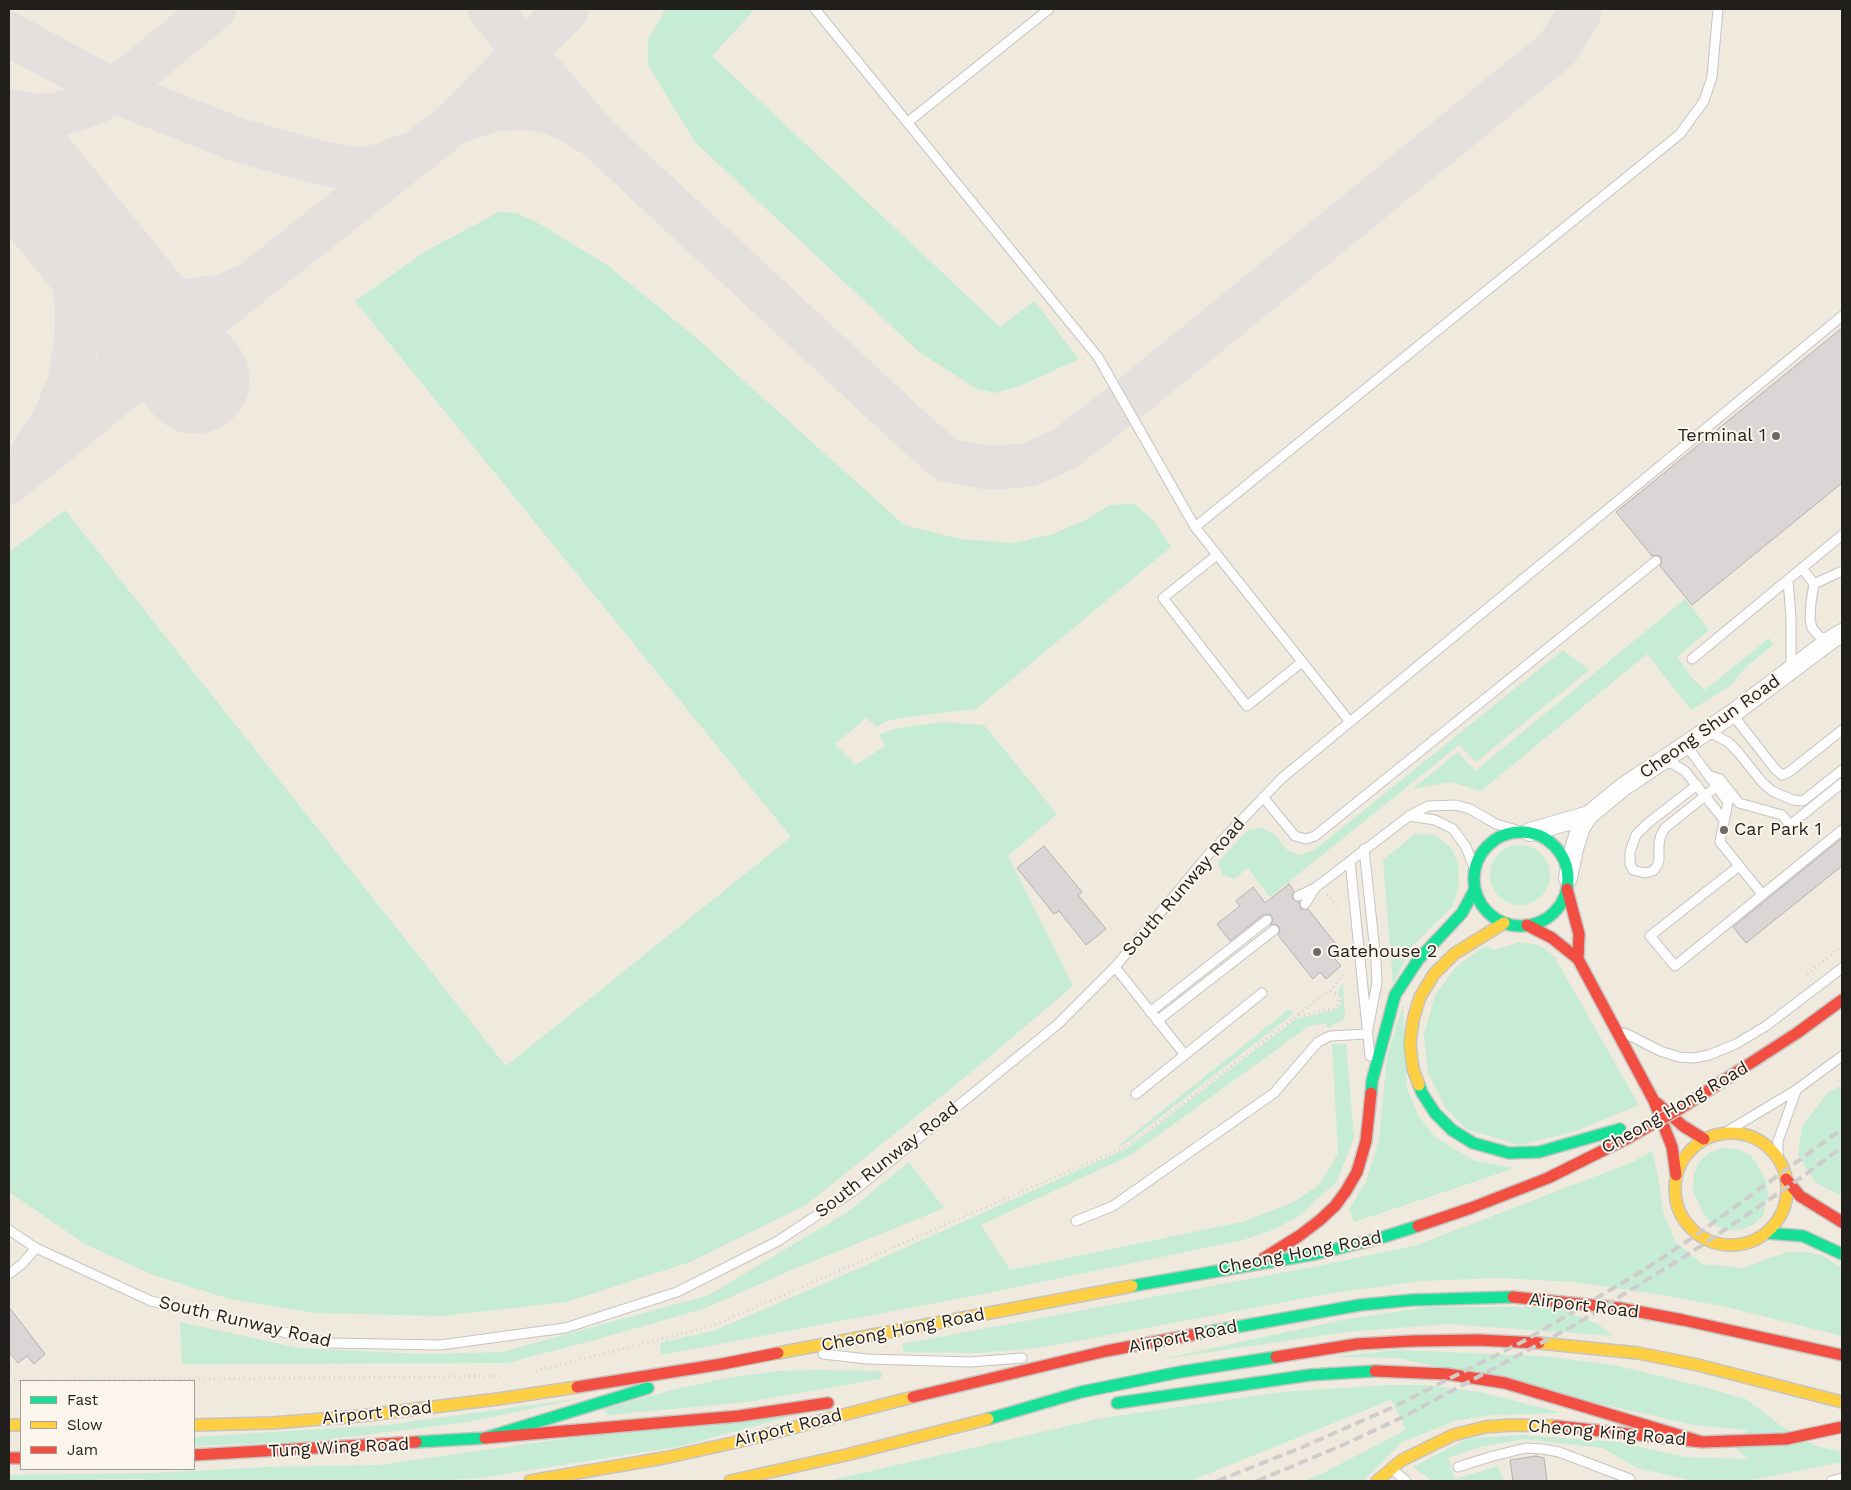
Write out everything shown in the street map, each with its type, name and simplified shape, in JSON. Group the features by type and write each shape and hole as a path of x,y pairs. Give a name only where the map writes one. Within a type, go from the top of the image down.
{"street":[{"name":"Cheong Shun Road","path":"1568,884 1574,849 1582,827 1589,815 1624,786 1732,714 1839,633"},
{"name":"Cheong Shun Road","path":"1525,832 1589,815"},
{"path":"1568,884 1558,908 1551,915 1536,924 1504,923 1488,913 1478,898 1475,889 1475,870 1480,856 1489,843 1503,835 1525,832 1548,840 1556,847 1567,866 1568,884 1579,934 1578,959"},
{"path":"1253,1264 1275,1252 1306,1230 1342,1197 1356,1172 1362,1156 1370,1122 1372,1081 1395,995 1418,960 1462,913 1475,889"},
{"path":"1504,923 1454,954 1434,974 1420,997 1413,1020 1410,1044 1413,1069 1422,1094 1435,1113 1461,1136 1484,1147 1509,1153 1539,1152 1626,1133"},
{"path":"1527,925 1552,938 1578,959 1654,1100 1672,1147 1676,1175 1677,1206 1684,1220 1694,1232 1707,1240 1722,1245 1738,1245 1753,1241 1766,1233 1779,1218 1786,1199 1784,1168 1778,1157 1760,1141 1750,1136 1726,1132 1704,1139 1692,1148 1682,1160 1676,1175"},
{"name":"Cheong Hong Road","path":"796,1351 1342,1248 1415,1227 1471,1208 1548,1178 1626,1133 1681,1108 1797,1033 1842,1000"},
{"path":"1654,1100 1683,1126 1704,1139"},
{"path":"1786,1179 1800,1196 1842,1222"},
{"path":"1766,1233 1804,1236 1842,1254"},
{"name":"Airport Road","path":"530,1481 664,1458 741,1441 966,1382 1106,1351 1281,1318 1360,1305 1412,1300 1516,1297 1619,1308 1842,1355"},
{"name":"Airport Road","path":"730,1481 846,1455 1081,1392 1180,1372 1357,1344 1478,1340 1534,1343 1638,1353 1698,1365 1842,1402"},
{"name":"Airport Road","path":"195,1425 272,1423 360,1416 498,1400 796,1351"},
{"path":"485,1438 722,1364"},
{"path":"1103,1405 1310,1375 1361,1372 1438,1374 1505,1383 1702,1442 1786,1439 1842,1427"},
{"path":"867,1397 966,1382"},
{"path":"485,1438 739,1416 837,1401"},
{"path":"986,1419 1055,1411"},
{"name":"Cheong King Road","path":"1377,1481 1391,1468 1428,1446 1453,1435 1485,1427 1547,1425 1702,1442"},
{"name":"Tung Wing Road","path":"195,1455 485,1438"}],"lane":[{"path":"815,9 1098,356 1195,527 1350,722"},
{"path":"908,122 1050,9"},
{"path":"1195,527 1680,134 1704,101 1712,77 1718,9"},
{"name":"South Runway Road","path":"9,1230 36,1248 151,1301 330,1342 440,1345 565,1328 677,1292 786,1236 855,1190 1051,1030 1115,967 1208,855 1282,778 1842,316"},
{"path":"1692,659 1842,536"},
{"path":"1217,554 1163,598 1247,706 1302,662"},
{"path":"1263,797 1295,836 1306,839 1316,836 1656,561"},
{"path":"1802,568 1814,584 1810,619 1812,628 1820,637 1839,633"},
{"path":"1814,584 1842,571"},
{"path":"1788,581 1791,617 1791,671"},
{"path":"1732,714 1782,775 1789,772 1842,730"},
{"path":"1707,731 1728,742 1772,791 1793,800 1804,800 1842,770"},
{"path":"1686,745 1728,802 1720,842 1762,894"},
{"path":"1661,761 1679,767 1697,785 1724,820"},
{"path":"1708,775 1720,779 1739,803 1782,814 1790,825 1842,783"},
{"path":"1697,785 1648,823 1636,835 1630,852 1630,864 1633,870 1645,873 1653,870 1659,860 1660,835 1665,828 1716,787"},
{"path":"1298,896 1315,888 1409,816 1428,806 1456,805 1470,809 1496,824 1525,832"},
{"path":"1409,816 1435,820 1453,829 1466,847 1475,870"},
{"path":"1739,866 1650,936 1675,966 1842,830"},
{"path":"1364,850 1377,983 1367,1034"},
{"path":"1350,861 1372,1081"},
{"path":"1305,904 1315,888"},
{"path":"1150,1012 1266,920"},
{"path":"1158,1021 1274,930"},
{"path":"1115,967 1185,1055"},
{"path":"1612,1025 1645,1044 1679,1057 1694,1058 1709,1055 1736,1044 1766,1026 1842,968"},
{"path":"1136,1094 1262,993"},
{"path":"1076,1221 1113,1206 1274,1092 1318,1042 1330,1036 1367,1034"},
{"path":"1726,1132 1796,1090 1842,1056"},
{"path":"1778,1157 1778,1142 1796,1090"},
{"path":"9,1274 22,1264 36,1248"},
{"path":"796,1351 868,1359 970,1362 1028,1357"},
{"path":"1048,1356 1106,1351"},
{"path":"1458,1468 1493,1456 1526,1448 1543,1449 1559,1452 1631,1481"},
{"path":"1391,1468 1406,1481"},
{"path":"1831,1481 1842,1478"}],"path":[{"path":"1807,974 1842,946"},
{"path":"842,1270 1128,1146 1330,991 1344,974"},
{"path":"1299,1014 1334,1008 1339,1004 1340,998 1336,993 1330,991"},
{"path":"1837,1080 1842,1078"}],"shaded area":[{"path":"9,9 1842,9 1842,1481 9,1481"}],"green space":[{"path":"666,9 755,9 712,56 1000,327 1034,301 1079,359 1020,386 995,393 975,388 918,351 695,142 648,65 648,39"},
{"path":"499,212 517,213 542,225 607,265 694,336 904,525 960,539 1013,543 1053,534 1087,519 1110,505 1134,504 1152,519 1171,547 976,709 907,717 887,721 877,727 866,718 835,744 856,765 885,746 879,735 893,729 942,722 984,725 1057,814 1008,856 1073,986 964,1078 806,1205 690,1262 567,1302 441,1316 315,1313 230,1299 153,1275 85,1244 9,1192 9,552 65,510 506,1066 791,837 355,301 426,251"},
{"path":"1685,599 1709,630 1677,657 1692,678 1705,690 1769,638 1773,645 1746,667 1730,686 1691,710 1647,654 1481,791 1451,782 1412,789 1458,752 1475,771"},
{"path":"1563,650 1589,670 1476,762 1459,745 1270,897 1248,868 1234,879 1223,875 1218,862 1248,830 1261,828 1273,833 1288,851 1300,855 1313,851"},
{"path":"1415,834 1435,835 1452,849 1458,864 1459,886 1452,907 1413,945 1393,984 1383,860"},
{"path":"1520,845 1537,850 1545,858 1550,875 1545,892 1537,900 1520,905 1503,900 1495,892 1490,875 1495,858 1503,850"},
{"path":"1519,942 1544,948 1554,956 1639,1105 1576,1131 1520,1145 1466,1129 1445,1107 1428,1073 1424,1035 1435,995 1456,967 1485,946 1495,950"},
{"path":"1343,982 1345,1018 1328,1028 1326,1023 1309,1026 1131,1155 981,1225 1010,1270 1242,1222 1292,1203 1320,1184 1338,1153 1332,1044 1346,1044 1354,1138 1337,1181 1299,1216 1273,1230 1243,1240 983,1294 661,1355 660,1343 716,1330 1128,1148 1296,1019 1335,1010 1341,1005 1341,997 1338,992"},
{"path":"1403,1005 1407,1089 1419,1117 1435,1137 1475,1161 1515,1168 1354,1222 1349,1209 1366,1182 1379,1139 1387,1057"},
{"path":"1289,1009 1293,1014 1128,1142 1117,1147"},
{"path":"1842,1085 1842,1196 1816,1183 1798,1155 1802,1127 1827,1093"},
{"path":"1723,1148 1738,1149 1751,1156 1766,1181 1768,1195 1763,1216 1753,1225 1743,1229 1728,1231 1713,1225 1703,1213 1693,1190 1694,1173 1701,1160 1710,1152"},
{"path":"1652,1151 1663,1212 1675,1241 1702,1264 1743,1268 1787,1252 1806,1252 1821,1255 1842,1268 1842,1336 1722,1306 1661,1295 1575,1282 1499,1278 1421,1281 1333,1293 1039,1348 976,1353 904,1352 902,1344 1313,1267 1417,1245 1633,1162"},
{"path":"909,1162 944,1208 792,1270 703,1309 602,1338 507,1363 182,1364 180,1322 299,1348 423,1354 502,1352 709,1295 846,1213"},
{"path":"1428,1307 1556,1307 1598,1324 1613,1336 1448,1324 1347,1332 1157,1360 1342,1320"},
{"path":"1398,1350 1543,1356 1614,1365 1700,1386 1746,1399 1783,1427 1816,1446 1842,1452 1842,1462 1747,1481 1689,1480 1637,1468 1603,1448 1524,1439 1480,1447 1448,1458 1455,1479 1498,1466 1502,1481 1433,1481 1413,1467 1469,1438 1524,1435 1617,1442 1686,1457 1748,1459 1730,1442 1748,1430 1694,1425 1398,1358 1333,1357"},
{"path":"779,1371 878,1371 883,1376 879,1379 748,1402 608,1415 604,1409 680,1388 732,1377"},
{"path":"1387,1385 1426,1385 1480,1392 1562,1413 1493,1415 1458,1420 1402,1442 1363,1481 1304,1481 1406,1430 1391,1400 1190,1481 827,1481 1103,1418 1282,1392"},
{"path":"582,1398 468,1422 317,1441 195,1446 195,1437 386,1425"},
{"path":"802,1413 682,1446 480,1478 434,1481 146,1481 141,1479 9,1481 9,1475 152,1473 266,1467 378,1465 591,1435"}],"building":[{"name":"Terminal 1","path":"1842,328 1842,483 1692,605 1660,566 1661,557 1652,556 1616,512"},
{"path":"1842,838 1842,866 1746,943 1733,927"},
{"path":"1044,846 1082,892 1078,895 1106,929 1086,945 1059,911 1054,914 1017,868"},
{"path":"1289,884 1294,891 1293,899 1299,902 1301,909 1308,909 1343,953 1335,959 1341,966 1326,979 1320,972 1313,979 1278,935 1280,932 1279,927 1276,924 1271,925 1273,919 1270,914 1263,915 1230,941 1217,924 1240,906 1236,901 1253,887 1265,903"},
{"path":"9,1307 45,1354 34,1364 27,1356 18,1363 9,1352"},
{"path":"1536,1456 1544,1458 1547,1481 1513,1481 1510,1460"}],"taxiway":[{"path":"9,111 34,116 53,115 92,104 114,91 214,9"},
{"path":"490,9 597,137 911,429 947,460 989,468 1029,465 1064,449 1124,403 1557,49 1578,16 1580,9"},
{"path":"9,482 170,348 454,123 567,9"},
{"path":"9,34 114,91 238,140 317,162 356,170 382,165 405,156"},
{"path":"455,122 495,109 530,108 549,112 572,121 587,131"},
{"path":"33,452 55,418 69,383 76,344 77,307 73,273 55,221 35,182"},
{"path":"64,218 123,278 151,293 182,301 224,296 239,289"},
{"path":"94,257 113,289 122,319 119,361 109,387 98,405"}],"runway":[{"path":"9,150 195,379"}],"railway":[{"path":"1217,1481 1298,1449 1389,1409 1524,1341 1644,1270 1692,1238 1842,1129"},
{"path":"1257,1481 1343,1445 1403,1417 1573,1326 1701,1246 1805,1175 1842,1147"}],"traffic: fast":[{"path":"1521,832 1539,835 1554,846 1565,861 1568,879 1565,897 1554,912 1539,923 1521,926 1503,923 1488,912 1477,897 1474,879 1477,861 1488,846 1503,835 1521,832"},
{"path":"1371,1093 1372,1081 1395,995 1418,960 1462,913 1475,889"},
{"path":"1419,1085 1435,1113 1452,1130 1473,1143 1509,1153 1539,1152 1620,1129"},
{"path":"1132,1286 1315,1254 1377,1239 1418,1226"},
{"path":"1766,1233 1803,1236 1842,1254"},
{"path":"1197,1334 1360,1305 1412,1300 1513,1297"},
{"path":"988,1419 1081,1392 1180,1372 1276,1357"},
{"path":"1117,1403 1310,1375 1375,1371"},
{"path":"416,1442 485,1438 648,1388"}],"traffic: slow":[{"path":"1419,1085 1413,1069 1410,1044 1413,1020 1420,997 1434,974 1454,954 1504,923"},
{"path":"1731,1133 1752,1137 1771,1149 1783,1168 1787,1189 1783,1210 1771,1229 1752,1241 1731,1245 1710,1241 1691,1229 1679,1210 1675,1189 1679,1168 1691,1149 1710,1137 1731,1133"},
{"path":"778,1353 1132,1286"},
{"path":"1539,1343 1638,1353 1698,1365 1842,1402"},
{"path":"195,1425 272,1423 360,1416 577,1387"},
{"path":"530,1481 664,1458 741,1441 913,1397"},
{"path":"730,1481 846,1455 988,1419"},
{"path":"9,1425 20,1425"},
{"path":"1377,1481 1402,1460 1453,1435 1485,1427 1512,1425 1556,1426"}],"traffic: jam":[{"path":"1567,889 1579,934 1578,959 1654,1101 1672,1147 1676,1175"},
{"path":"1527,925 1552,938 1578,959"},
{"path":"1681,1108 1797,1033 1842,1000"},
{"path":"1264,1258 1320,1220 1335,1206 1346,1191 1357,1172 1366,1141 1371,1093"},
{"path":"1657,1103 1683,1126 1704,1139"},
{"path":"1628,1138 1681,1108"},
{"path":"1418,1226 1548,1178 1628,1138"},
{"path":"1786,1179 1800,1196 1842,1222"},
{"path":"1513,1297 1619,1308 1842,1355"},
{"path":"913,1397 1106,1351 1197,1334"},
{"path":"1276,1357 1357,1344 1412,1341 1478,1340 1539,1343"},
{"path":"577,1387 722,1364 778,1353"},
{"path":"1375,1371 1447,1374 1505,1383 1702,1442"},
{"path":"485,1438 739,1416 828,1403"},
{"path":"1556,1426 1702,1442 1786,1439 1842,1427"},
{"path":"195,1455 416,1442"},
{"path":"9,1458 20,1458"}],"place":[{"name":"Terminal 1","path":"1776,436"},
{"name":"Car Park 1","path":"1724,830"},
{"name":"Gatehouse 2","path":"1317,952"}]}
